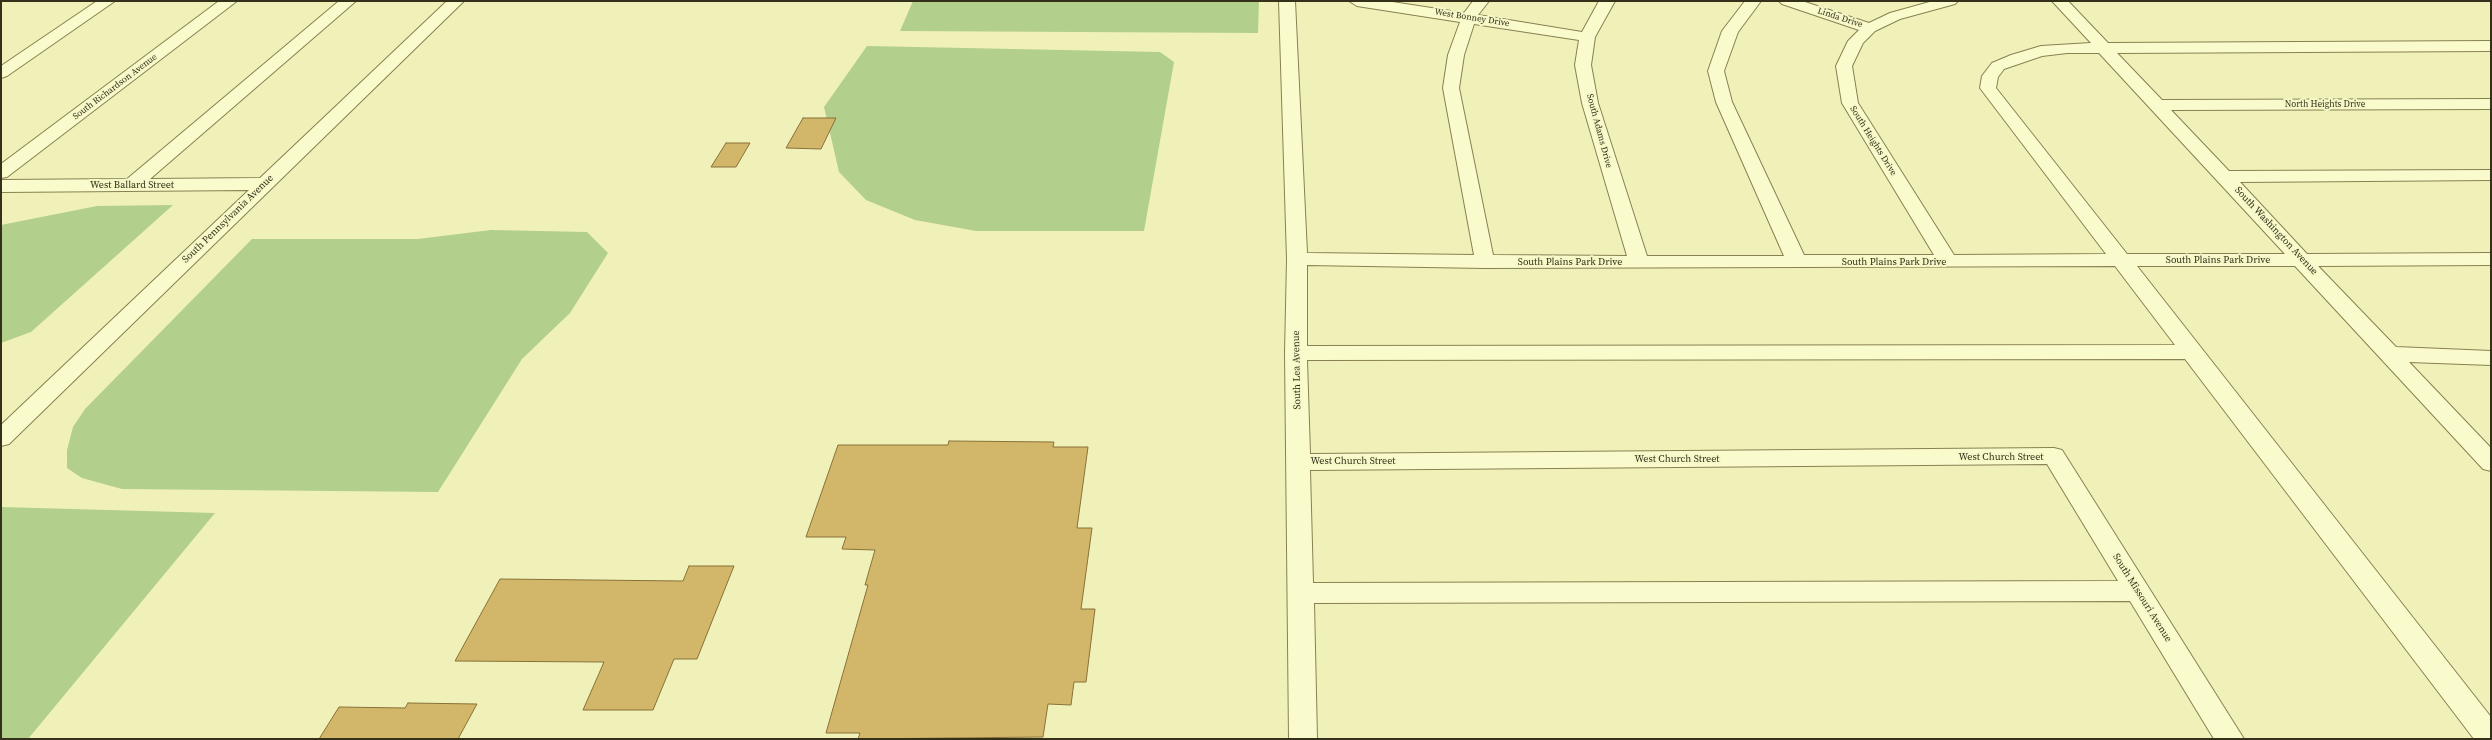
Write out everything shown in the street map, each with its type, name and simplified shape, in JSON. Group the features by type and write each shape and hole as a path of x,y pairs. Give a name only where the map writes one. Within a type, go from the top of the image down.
{"street":[{"path":"1,73 107,1"},
{"name":"South Richardson Avenue","path":"1,174 229,1"},
{"path":"132,185 348,1"},
{"name":"South Pennsylvania Avenue","path":"1,438 456,1"},
{"name":"South Lea Avenue","path":"1287,1 1297,259 1296,353 1302,593 1303,739"},
{"name":"West Bonney Drive","path":"1357,1 1469,17 1586,37"},
{"path":"1481,1 1469,17 1456,55 1451,88 1485,262"},
{"name":"South Adams Drive","path":"1607,1 1586,37 1584,65 1590,103 1639,262"},
{"path":"1753,1 1730,31 1716,71 1724,102 1797,262"},
{"name":"Linda Drive","path":"1787,1 1870,28"},
{"name":"South Heights Drive","path":"1948,262 1850,103 1844,66 1856,41 1870,28 1895,16 1950,1"},
{"name":"South Washington Avenue","path":"2060,1 2491,462"},
{"path":"2491,46 2104,47 2041,51 2017,58 1998,66 1990,76 1988,88 2491,739"},
{"name":"North Heights Drive","path":"2158,106 2491,104"},
{"path":"2226,177 2491,176"},
{"name":"West Ballard Street","path":"1,186 264,184"},
{"name":"South Plains Park Drive","path":"1297,259 1485,262 1948,262 2491,259"},
{"path":"1296,353 2192,352"},
{"path":"2390,354 2491,358"},
{"name":"West Church Street","path":"1299,462 2054,456"},
{"name":"South Missouri Avenue","path":"2054,456 2230,739"},
{"path":"1302,593 2138,591"}],"green space":[{"path":"913,1 1259,1 1258,33 900,31"},
{"path":"867,46 1160,52 1174,62 1144,231 976,231 915,220 866,200 839,172 824,107"},
{"path":"173,205 31,332 1,343 1,225 97,206"},
{"path":"491,230 587,232 608,253 570,313 522,359 438,492 122,489 82,478 67,468 67,450 73,427 85,409 252,239 418,239"},
{"path":"1,507 215,513 28,739 1,739"}],"building":[{"path":"803,118 836,118 821,149 786,148"},
{"path":"726,143 750,143 736,167 711,167"},
{"path":"949,441 1054,442 1053,447 1088,447 1077,528 1092,528 1081,609 1095,609 1086,682 1074,682 1071,705 1048,704 1043,737 858,739 860,733 826,733 868,585 865,585 875,550 842,549 846,537 806,537 838,445 948,445"},
{"path":"689,566 734,566 697,659 674,659 653,710 583,710 604,662 455,661 500,579 683,581"},
{"path":"408,703 477,704 458,739 319,739 339,707 405,708"}]}
